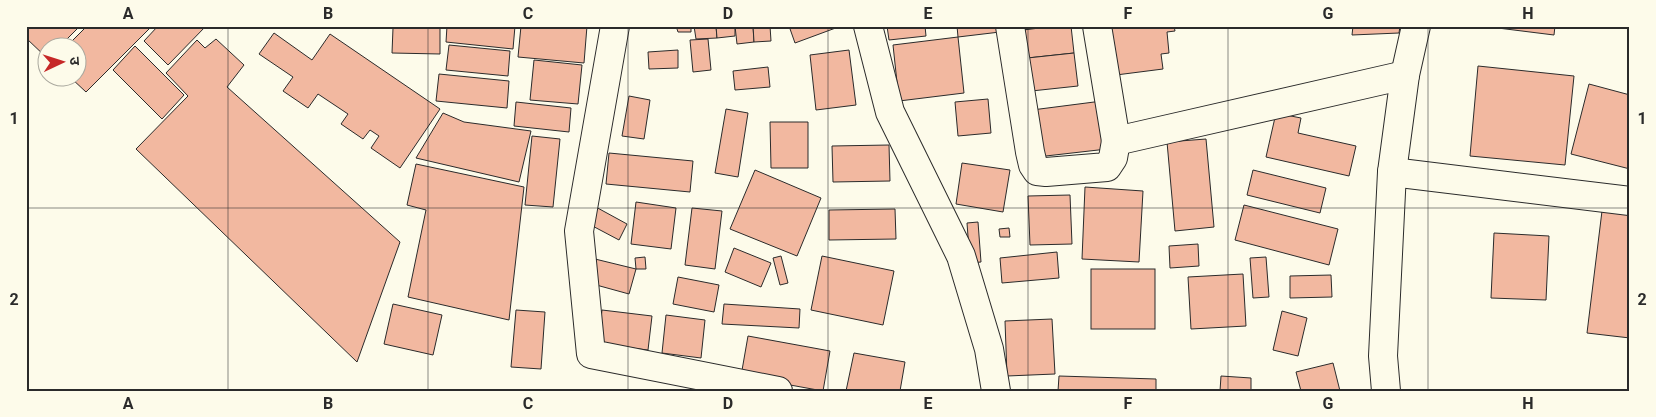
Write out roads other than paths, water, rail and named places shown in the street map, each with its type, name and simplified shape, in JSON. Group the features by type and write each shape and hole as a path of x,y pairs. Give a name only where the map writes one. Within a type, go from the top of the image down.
{"street":[{"path":"615,26 579,231 591,354 778,391"},
{"path":"868,26 890,112 961,256 989,349 996,391"},
{"path":"1010,26 1033,165 1037,171 1046,172 1107,167 1113,158 1116,141 1097,26"},
{"path":"1386,391 1383,356 1392,172 1405,75 1416,26"},
{"path":"1116,141 1405,75"},
{"path":"1392,172 1630,201"}]}
